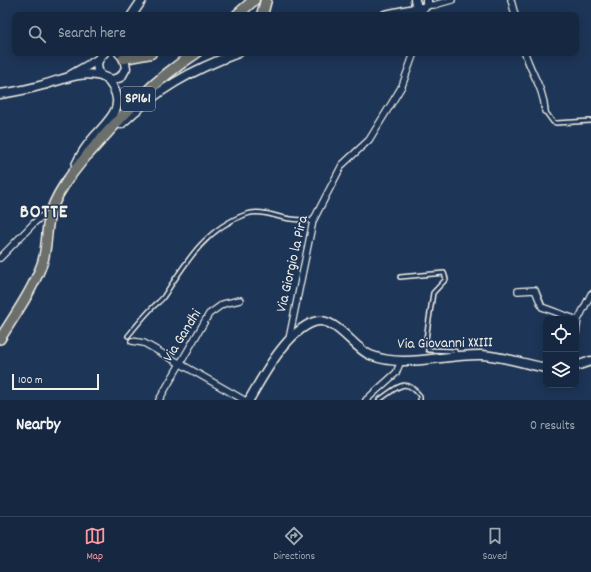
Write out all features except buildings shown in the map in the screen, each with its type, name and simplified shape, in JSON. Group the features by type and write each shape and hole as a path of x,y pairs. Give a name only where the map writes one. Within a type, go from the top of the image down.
{"highway":[{"path":"240,12 254,0"},
{"path":"250,12 261,0"},
{"path":"263,12 266,0"},
{"name":"SP161","path":"88,154 150,87 168,71 191,56"}],"main road":[{"path":"134,12 142,0"},
{"path":"401,12 421,5"},
{"path":"101,56 97,68 101,76"},
{"path":"68,77 101,56"},
{"path":"108,80 116,80 124,73 126,68 122,56"},
{"path":"0,339 41,266 46,249 50,215 58,197 88,154 140,106 165,88 192,72 231,56"},
{"path":"0,94 44,85 68,77 92,73 108,80 117,95 117,108 85,149 74,172"},
{"name":"Via Giovanni XXIII","path":"249,400 260,380 289,341 315,321 322,321 336,327 370,355 401,361 482,355 543,367"},
{"path":"579,365 591,361"}],"street":[{"path":"421,5 434,5 452,0"},
{"path":"511,0 514,12"},
{"name":"Via Giorgio la Pira","path":"289,341 313,221 342,165 369,140 393,102 402,86 413,56"},
{"path":"526,56 528,65 540,85 545,111"},
{"path":"0,258 34,223 41,217 50,215"},
{"path":"518,291 535,290 542,306 566,316"},
{"path":"578,316 591,294"},
{"name":"Via Gandhi","path":"159,400 209,314 223,304 240,300"},
{"path":"130,339 144,342 244,400"},
{"path":"366,400 396,373 401,361"}],"lane":[{"path":"545,111 553,122 556,123 591,122"},
{"path":"130,339 142,319 164,297 174,279 208,236 247,214 276,215 290,219 313,221"},
{"path":"400,277 444,273 446,279 433,294 426,339 428,350 455,351 457,356"},
{"path":"379,400 398,388 409,384 414,386 420,396 420,400"}],"district":[{"name":"BOTTE","path":"44,213"}]}
